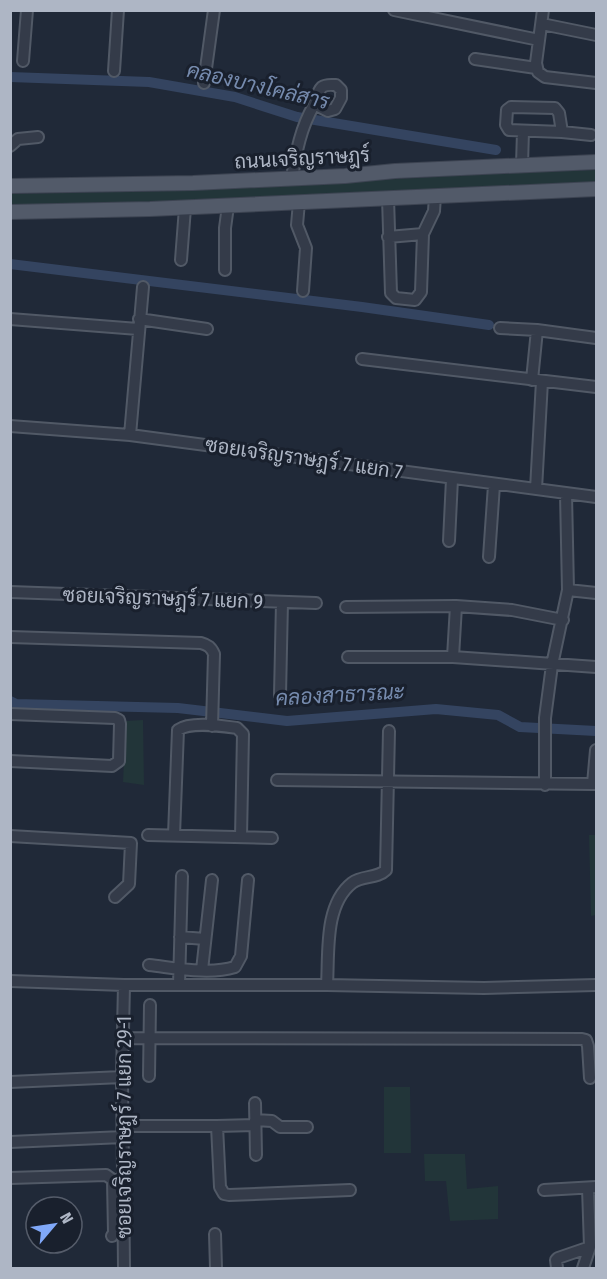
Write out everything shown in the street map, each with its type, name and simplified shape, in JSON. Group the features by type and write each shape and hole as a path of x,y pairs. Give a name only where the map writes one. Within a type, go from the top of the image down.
{"main road":[{"name":"ถนนเจริญราษฎร์","path":"10,186 147,184 597,162"},
{"path":"10,212 185,208 597,189"}],"street":[{"path":"23,61 27,10"},
{"path":"114,70 118,10"},
{"path":"204,83 214,10"},
{"path":"394,10 539,40"},
{"path":"543,10 538,72 545,77 597,83"},
{"path":"542,24 597,35"},
{"path":"475,58 537,68"},
{"path":"562,132 559,113 555,108 511,107 507,110 506,128 591,135"},
{"path":"292,178 302,130 311,108"},
{"path":"522,165 523,131"},
{"path":"10,146 18,139 38,137"},
{"path":"388,198 392,293 396,298 415,300 421,292 423,234 434,211 435,196"},
{"path":"299,202 297,225 306,248 303,291"},
{"path":"225,270 225,228 228,206"},
{"path":"181,260 185,208"},
{"path":"388,237 423,234"},
{"path":"130,435 143,287"},
{"path":"10,319 207,329"},
{"path":"500,328 537,330 597,338"},
{"path":"536,489 537,330"},
{"path":"362,359 597,387"},
{"name":"ซอยเจริญราษฎร์ 7 แยก 7","path":"10,426 130,435 597,497"},
{"path":"449,541 452,479"},
{"path":"489,558 494,485"},
{"path":"545,785 545,718 552,665 568,590 566,494"},
{"path":"568,590 597,593"},
{"name":"ซอยเจริญราษฎร์ 7 แยก 9","path":"10,592 316,603"},
{"path":"280,695 282,602"},
{"path":"346,607 456,606 512,610 563,620"},
{"path":"453,657 456,606"},
{"path":"10,637 207,645 212,648 214,654 212,723"},
{"path":"348,657 453,657 597,667"},
{"path":"10,714 114,718 119,720 120,724 119,761 112,766 10,761"},
{"path":"174,835 178,730 184,726 212,723 237,728 243,734 242,837"},
{"path":"327,985 333,909 352,882 381,874 386,870 389,731"},
{"path":"277,780 595,784 597,750"},
{"path":"148,835 272,838"},
{"path":"10,836 131,843 129,884 115,897"},
{"path":"179,985 182,876"},
{"path":"202,970 212,880"},
{"path":"149,965 202,970 226,970 235,967 238,963 245,925 248,880"},
{"path":"180,937 205,939"},
{"path":"10,981 124,985 484,988 597,985"},
{"name":"ซอยเจริญราษฎร์ 7 แยก 29-1","path":"124,985 123,1132 118,1180 124,1269"},
{"path":"149,1076 150,1005"},
{"path":"124,1038 582,1039 588,1043 590,1078"},
{"path":"10,1082 122,1077"},
{"path":"255,1103 256,1155"},
{"path":"10,1142 272,1121 280,1127 307,1127"},
{"path":"217,1126 220,1187 224,1194 230,1196 350,1191"},
{"path":"10,1178 106,1175 118,1180 112,1236"},
{"path":"544,1190 592,1188 590,1247 583,1269"},
{"path":"214,1234 216,1269"},
{"path":"557,1269 556,1260 558,1258 590,1247"}],"green space":[{"path":"596,170 596,183 264,201 11,206 10,194 170,191"},
{"path":"143,720 144,785 123,782 126,721"},
{"path":"589,835 596,835 596,915 591,916"},
{"path":"384,1087 410,1087 411,1153 384,1153"},
{"path":"424,1154 465,1154 467,1189 498,1186 498,1219 450,1221 446,1181 425,1181"}],"waterway":[{"name":"คลองบางโคล่สาร","path":"10,77 149,82 235,97 297,117 496,150"},
{"path":"10,264 362,307 489,325"},
{"name":"คลองสาธารณะ","path":"10,701 16,704 178,708 287,721 436,709 498,715 520,727 596,731"}]}
